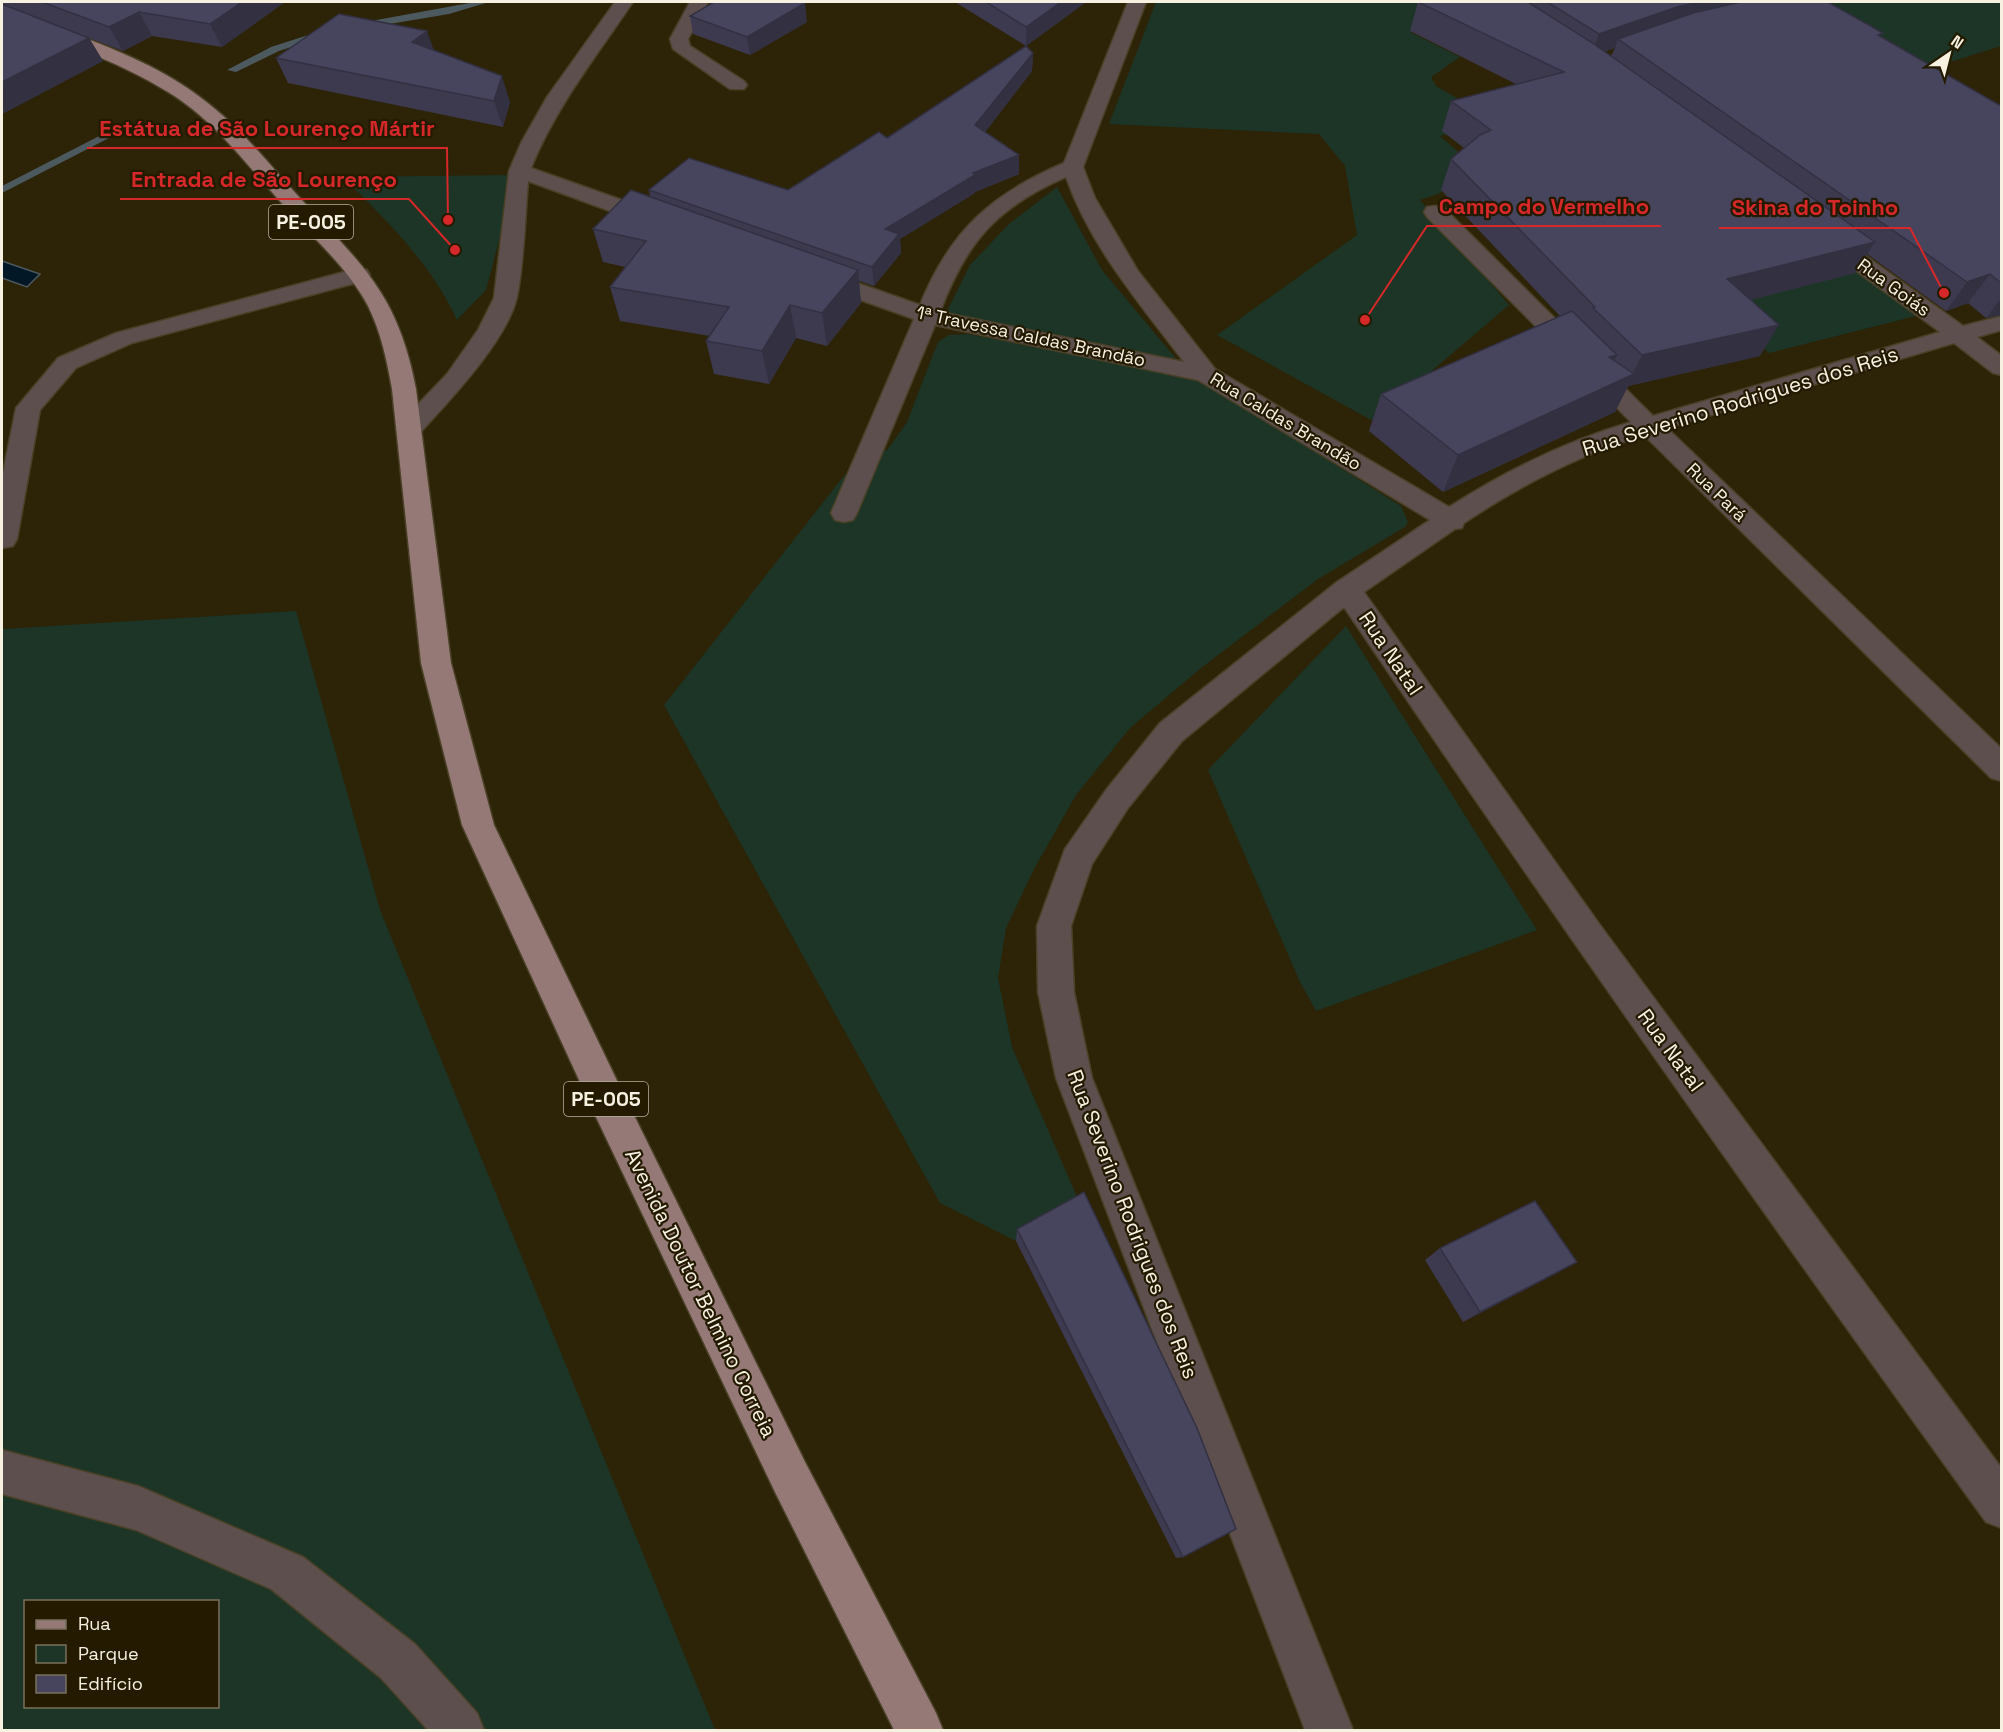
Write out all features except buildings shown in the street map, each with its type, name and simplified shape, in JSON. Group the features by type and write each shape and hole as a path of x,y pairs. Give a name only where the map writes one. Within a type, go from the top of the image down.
{"main road":[{"name":"PE-005","path":"2,13 136,67 177,89 213,118 359,275 379,306 398,353 409,429"},
{"name":"Avenida Doutor Belmino Correia","path":"409,429 436,663 478,825 614,1115 790,1477 919,1731"}],"street":[{"path":"409,429 471,361 490,330 505,298 519,171 531,143 557,97 624,2"},
{"path":"699,2 679,39 682,49 737,85"},
{"path":"844,513 939,287 961,245 983,220 1036,182 1073,167 1137,2"},
{"name":"Rua Caldas Brandão","path":"1073,167 1084,198 1129,274 1206,374 1452,521"},
{"path":"519,171 674,226"},
{"name":"Rua Pará","path":"1435,212 1649,426 2001,769"},
{"name":"Rua Goiás","path":"1813,229 1927,310 2001,368"},
{"name":"1ª Travessa Caldas Brandão","path":"795,269 928,316 1206,374"},
{"path":"3,539 28,408 67,363 124,338 359,275"},
{"name":"Rua Severino Rodrigues dos Reis","path":"1329,1731 1074,1078 1056,992 1054,926 1077,859 1117,799 1171,732 1347,589 1452,521 1481,499 1603,439 2001,323"},
{"name":"Rua Natal","path":"1347,589 1483,788 1840,1287 2001,1506"},
{"path":"2,1472 138,1508 287,1573 398,1660 460,1731"}],"green space":[{"path":"1156,2 1466,2 1475,8 1410,32 1460,57 1431,77 1436,86 1495,120 1440,136 1478,169 1438,194 1420,200 1509,305 1373,421 1217,335 1357,235 1345,166 1319,134 1109,124"},
{"path":"1808,2 2001,2 2001,46 1925,70"},
{"path":"514,175 486,290 457,320 421,261 391,226 343,177"},
{"path":"1057,187 1102,270 1178,361 946,313 970,265 1009,224"},
{"path":"1847,260 1924,314 1769,353 1704,298"},
{"path":"968,334 1181,376 1207,384 1401,506 1408,522 1405,527 1318,579 1201,668 1130,728 1076,795 1034,869 1006,928 998,978 1012,1047 1081,1206 1016,1241 940,1203 664,705 847,472 888,449 907,422 938,342 949,335"},
{"path":"296,611 380,910 715,1730 2,1730 2,629"},
{"path":"1346,626 1537,930 1316,1011 1300,982 1208,770"}],"water":[{"path":"2,261 40,274 27,287 2,278"}],"waterway":[{"path":"360,26 449,11 484,2"},
{"path":"232,70 275,49 324,33"},
{"path":"2,190 105,136"}],"place":[{"name":"Estátua de São Lourenço Mártir","path":"448,220"},
{"name":"Entrada de São Lourenço","path":"455,250"},
{"name":"Skina do Toinho","path":"1944,293"},
{"name":"Campo do Vermelho","path":"1365,320"}]}
